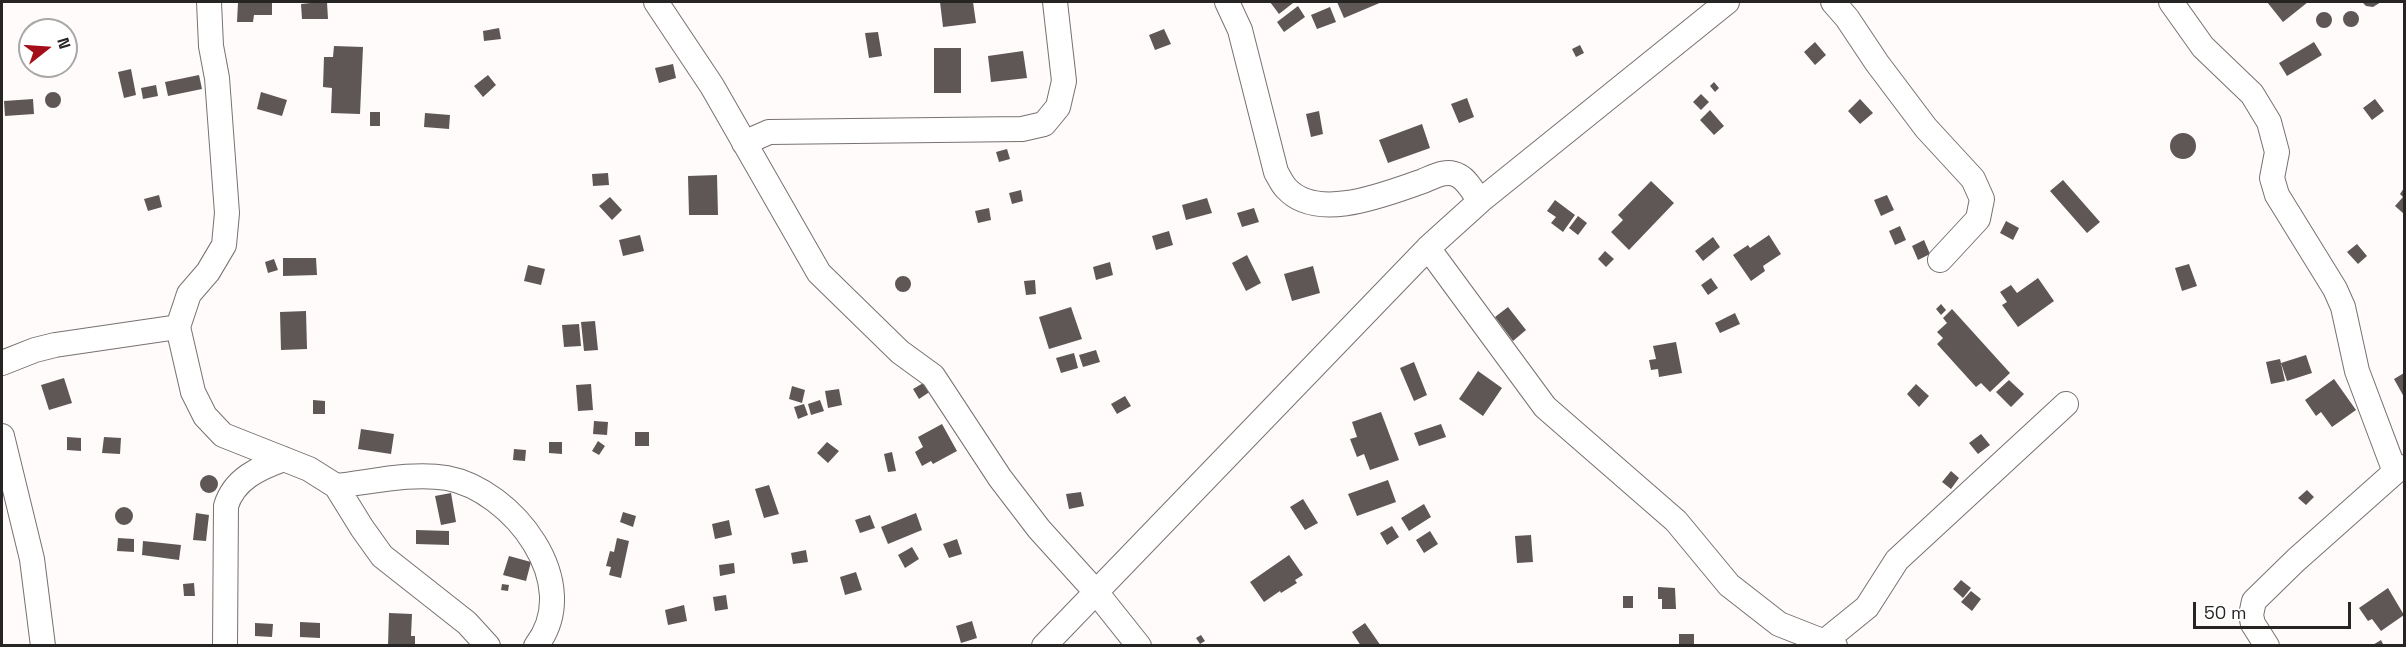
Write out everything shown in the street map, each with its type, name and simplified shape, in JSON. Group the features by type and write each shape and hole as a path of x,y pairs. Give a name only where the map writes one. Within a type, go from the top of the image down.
{"street":[{"path":"209,2 227,213 224,245 208,273 189,294 178,327 193,392 205,416 223,435 309,469 336,486 382,556 467,623 488,645"},
{"path":"656,2 712,86 819,273 900,352 933,376 1000,478 1039,529 1096,592 1139,645"},
{"path":"744,143 770,132 1022,129 1044,124 1058,107 1064,81 1055,2"},
{"path":"1227,2 1240,30 1276,172 1287,189 1318,204 1344,204 1381,196 1448,172 1460,176 1480,201"},
{"path":"1044,645 1428,248 1480,201 1727,2"},
{"path":"1833,2 1926,128 1973,179 1982,199 1978,219 1940,260"},
{"path":"2171,2 2203,47 2252,94 2269,122 2277,152 2272,178 2277,195 2335,289 2343,307 2357,371 2400,469 2296,560 2254,601 2251,615 2253,624 2267,645"},
{"path":"1428,248 1545,407 1676,521 1729,585 1779,624 1830,643 1867,607 1897,560 2066,404"},
{"path":"2,363 55,345 178,327"},
{"path":"2,436 32,559 43,645"},
{"path":"225,645 226,506 236,484 285,459"},
{"path":"336,486 418,476 448,478 481,490 517,519 538,547 549,578 552,613 536,645"}],"building":[{"path":"238,2 272,2 272,15 254,15 253,22 237,22"},
{"path":"327,2 328,19 302,19 301,4"},
{"path":"940,2 973,2 976,23 943,27"},
{"path":"1270,2 1291,2 1293,3 1279,14"},
{"path":"1337,2 1382,2 1344,18"},
{"path":"2267,2 2308,2 2283,22"},
{"path":"2362,2 2381,2 2373,7 2366,6"},
{"path":"1298,6 1305,17 1284,32 1277,22"},
{"path":"1330,7 1336,22 1317,29 1311,15"},
{"path":"2351,11 2359,19 2351,27 2343,19"},
{"path":"2324,12 2332,20 2324,28 2316,20"},
{"path":"499,28 501,39 484,41 483,31"},
{"path":"1164,29 1171,44 1155,50 1149,35"},
{"path":"878,32 882,56 869,58 865,33"},
{"path":"1815,42 1826,55 1815,65 1804,52"},
{"path":"2314,42 2322,55 2287,76 2279,63"},
{"path":"1580,45 1584,53 1576,57 1572,49"},
{"path":"334,46 363,47 360,114 331,113 332,88 323,87 324,57 333,57"},
{"path":"934,48 961,48 961,93 934,93"},
{"path":"1023,51 1027,78 991,82 988,56"},
{"path":"673,64 676,78 659,83 655,68"},
{"path":"131,69 136,95 124,98 118,72"},
{"path":"199,75 202,89 168,96 165,82"},
{"path":"488,75 496,85 483,97 474,86"},
{"path":"1714,82 1719,88 1715,92 1710,86"},
{"path":"156,85 158,96 143,99 141,88"},
{"path":"53,92 59,94 61,100 59,106 53,108 47,106 45,100 47,94"},
{"path":"261,92 287,100 282,116 257,109"},
{"path":"1701,94 1709,102 1701,110 1693,102"},
{"path":"1467,98 1474,117 1459,123 1451,104"},
{"path":"33,99 34,114 5,116 4,101"},
{"path":"1860,99 1873,113 1860,124 1848,111"},
{"path":"2375,99 2384,111 2372,120 2363,108"},
{"path":"1710,110 1724,126 1714,135 1700,120"},
{"path":"1319,111 1323,134 1311,137 1306,114"},
{"path":"370,112 380,112 380,126 370,126"},
{"path":"425,113 450,115 449,129 424,127"},
{"path":"1422,124 1430,148 1388,163 1379,140"},
{"path":"2183,133 2192,137 2196,146 2192,155 2183,159 2174,155 2170,146 2174,137"},
{"path":"1007,149 1010,159 999,162 996,152"},
{"path":"608,173 609,185 593,186 592,174"},
{"path":"717,175 718,215 689,215 688,176"},
{"path":"2063,180 2100,222 2087,233 2050,191"},
{"path":"1651,181 1674,203 1629,250 1611,232 1623,220 1618,215"},
{"path":"2404,188 2404,214 2395,206 2403,197 2400,194"},
{"path":"1021,190 1023,201 1012,204 1009,193"},
{"path":"159,195 162,207 148,211 144,199"},
{"path":"1887,195 1894,210 1881,216 1874,200"},
{"path":"610,197 622,210 612,220 599,206"},
{"path":"1207,198 1212,213 1186,220 1182,205"},
{"path":"1555,200 1575,215 1563,232 1551,223 1556,217 1547,211"},
{"path":"989,208 991,220 978,223 975,211"},
{"path":"1254,208 1259,222 1242,227 1237,213"},
{"path":"1578,216 1587,223 1578,235 1569,228"},
{"path":"2006,221 2019,228 2013,240 2000,233"},
{"path":"1900,226 1906,240 1895,245 1889,231"},
{"path":"1169,231 1173,245 1156,250 1152,236"},
{"path":"640,235 644,251 623,256 619,240"},
{"path":"1769,235 1781,254 1763,266 1765,271 1751,281 1733,255 1748,245 1750,248"},
{"path":"1713,237 1720,247 1703,261 1695,251"},
{"path":"1924,240 1930,254 1918,260 1912,246"},
{"path":"2357,244 2367,256 2358,264 2347,252"},
{"path":"1605,251 1614,259 1606,267 1598,259"},
{"path":"1247,255 1261,283 1246,291 1232,263"},
{"path":"283,258 316,258 317,275 283,276"},
{"path":"274,259 278,270 268,273 265,262"},
{"path":"1110,262 1113,275 1096,280 1093,267"},
{"path":"2189,264 2197,286 2182,291 2175,268"},
{"path":"528,265 545,269 541,285 524,281"},
{"path":"1313,266 1320,293 1292,301 1284,274"},
{"path":"903,276 911,284 903,292 895,284"},
{"path":"1711,278 1718,288 1708,295 1701,285"},
{"path":"2038,278 2054,301 2018,327 2002,305 2007,302 2000,292 2011,285 2017,293"},
{"path":"1035,280 1036,294 1026,295 1024,281"},
{"path":"1941,304 1946,310 1941,315 1936,309"},
{"path":"1071,307 1082,339 1049,349 1039,317"},
{"path":"1508,307 1526,330 1513,341 1495,317"},
{"path":"1952,309 2010,373 1990,392 1981,383 1976,387 1937,344 1943,338 1937,332 1947,323 1943,318"},
{"path":"306,311 307,349 281,350 280,312"},
{"path":"1735,313 1740,324 1720,333 1715,323"},
{"path":"595,321 598,350 584,351 581,322"},
{"path":"579,324 581,346 564,347 562,325"},
{"path":"1676,342 1682,373 1659,377 1658,369 1651,370 1649,360 1656,359 1653,346"},
{"path":"1096,350 1100,362 1083,367 1079,355"},
{"path":"1074,353 1078,368 1061,373 1056,358"},
{"path":"2306,355 2312,373 2287,381 2281,363"},
{"path":"2280,359 2285,381 2271,384 2266,362"},
{"path":"1414,362 1427,395 1414,401 1400,368"},
{"path":"1478,371 1502,388 1483,416 1459,399"},
{"path":"2404,373 2404,397 2394,379"},
{"path":"64,378 72,403 49,410 41,385"},
{"path":"2334,379 2356,410 2332,427 2321,412 2316,416 2305,400"},
{"path":"2009,380 2024,394 2011,407 1996,392"},
{"path":"925,382 931,391 919,399 913,389"},
{"path":"591,384 593,410 578,411 576,385"},
{"path":"1916,384 1929,396 1919,407 1907,394"},
{"path":"792,386 805,390 802,403 789,399"},
{"path":"839,389 842,405 828,408 825,391"},
{"path":"1125,396 1131,406 1117,414 1111,404"},
{"path":"313,400 325,401 325,414 313,414"},
{"path":"820,400 824,411 811,415 808,404"},
{"path":"804,404 808,415 798,419 794,407"},
{"path":"1381,412 1399,460 1370,470 1364,454 1357,457 1350,439 1357,437 1352,422"},
{"path":"594,421 608,422 607,435 593,434"},
{"path":"942,424 957,451 933,464 931,461 922,466 915,452 923,447 918,437"},
{"path":"1441,424 1446,437 1419,446 1414,433"},
{"path":"361,429 394,434 391,454 358,449"},
{"path":"635,432 649,432 649,446 635,446"},
{"path":"1981,434 1990,445 1978,454 1969,443"},
{"path":"67,437 81,438 81,451 67,450"},
{"path":"104,437 121,438 120,454 102,453"},
{"path":"598,441 605,446 599,455 592,451"},
{"path":"549,442 562,442 562,454 549,453"},
{"path":"827,442 839,451 828,463 817,453"},
{"path":"514,449 526,450 525,461 513,460"},
{"path":"892,452 896,471 888,472 884,454"},
{"path":"1951,471 1959,478 1951,489 1942,482"},
{"path":"209,475 215,478 218,484 215,490 209,493 203,490 200,484 203,478"},
{"path":"1388,480 1396,502 1357,516 1348,494"},
{"path":"769,485 779,514 764,518 755,489"},
{"path":"2307,490 2314,497 2306,505 2298,498"},
{"path":"1081,492 1084,506 1069,509 1066,494"},
{"path":"451,493 456,522 441,525 435,496"},
{"path":"1303,499 1318,523 1305,530 1290,507"},
{"path":"1424,504 1431,517 1409,531 1401,518"},
{"path":"124,507 130,510 133,516 130,522 124,525 118,522 115,516 118,510"},
{"path":"623,512 636,516 633,527 620,522"},
{"path":"196,513 209,515 206,541 193,540"},
{"path":"916,513 922,530 888,544 881,527"},
{"path":"870,515 875,528 860,533 855,520"},
{"path":"729,520 732,535 715,539 712,524"},
{"path":"1392,526 1399,537 1387,545 1380,533"},
{"path":"416,530 449,531 449,545 416,544"},
{"path":"1430,531 1438,544 1424,553 1416,540"},
{"path":"1531,535 1533,562 1517,563 1515,536"},
{"path":"118,538 134,539 134,552 117,551"},
{"path":"617,538 629,541 621,578 609,575 611,567 606,566 610,551 614,552"},
{"path":"957,539 962,554 949,558 943,544"},
{"path":"143,541 181,545 179,560 142,555"},
{"path":"912,547 919,559 905,568 898,555"},
{"path":"806,550 808,562 793,564 791,553"},
{"path":"1289,555 1303,575 1295,580 1297,583 1264,602 1250,582"},
{"path":"509,556 531,562 526,581 503,575"},
{"path":"734,563 735,573 720,576 719,565"},
{"path":"856,572 862,590 845,595 840,577"},
{"path":"1961,580 1971,588 1963,598 1953,589"},
{"path":"194,583 195,596 184,596 183,584"},
{"path":"502,584 509,585 508,591 501,590"},
{"path":"1658,587 1675,588 1676,609 1662,609 1662,599 1658,599"},
{"path":"2388,588 2404,615 2381,631 2372,619 2368,621 2359,608"},
{"path":"1971,591 1981,599 1972,611 1961,602"},
{"path":"726,595 728,609 715,611 713,597"},
{"path":"1623,596 1633,596 1633,608 1623,608"},
{"path":"684,605 687,621 668,625 665,610"},
{"path":"389,613 412,614 411,636 415,636 415,646 388,646"},
{"path":"972,621 977,638 961,643 956,626"},
{"path":"300,622 320,623 320,638 300,637"},
{"path":"255,623 273,624 272,637 255,636"},
{"path":"1365,623 1381,646 1361,646 1352,632"},
{"path":"1679,634 1694,634 1694,646 1679,646"},
{"path":"1201,635 1205,641 1200,644 1196,638"},
{"path":"2381,640 2384,646 2371,646"}]}
